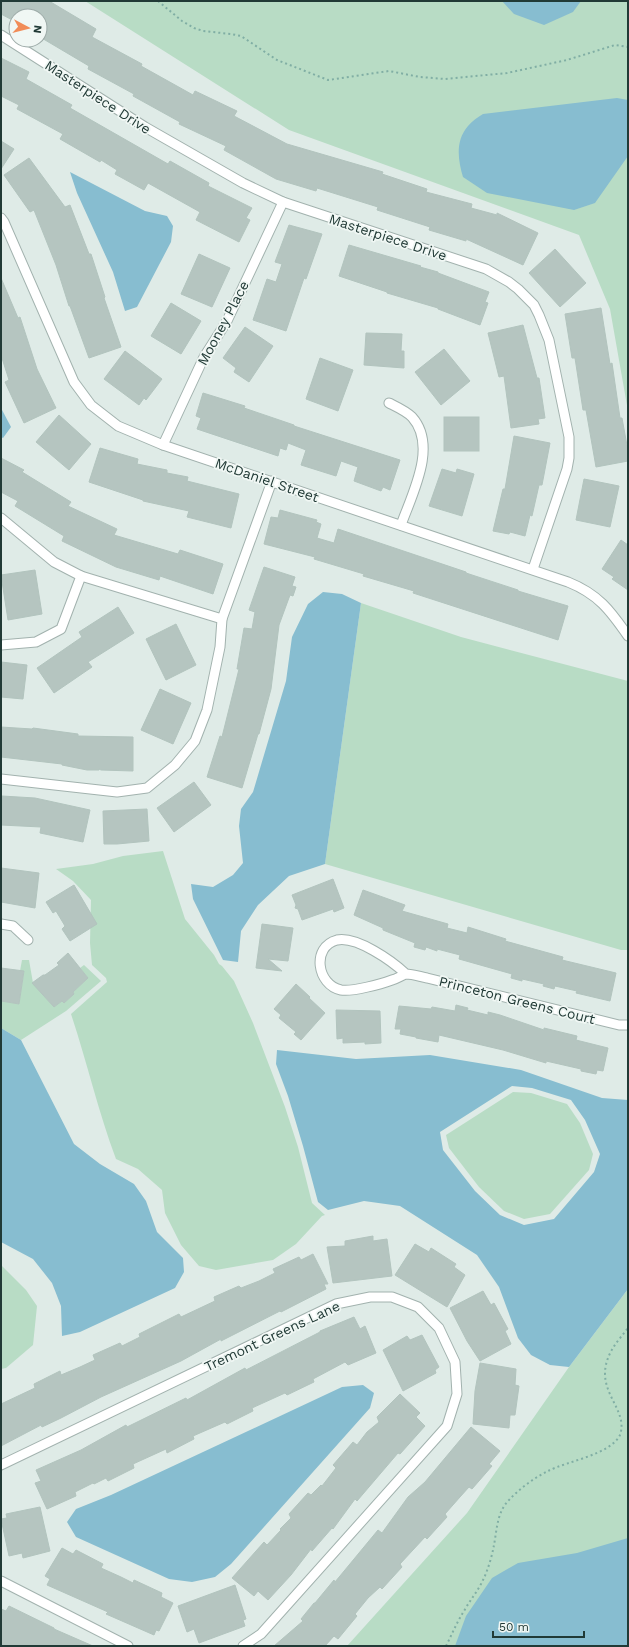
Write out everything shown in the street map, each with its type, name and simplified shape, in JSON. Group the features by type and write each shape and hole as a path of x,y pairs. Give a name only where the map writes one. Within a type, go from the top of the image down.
{"street":[{"name":"Masterpiece Drive","path":"1,35 145,127 243,183 283,202 486,269 509,282 534,305 549,340 570,446 567,469 533,570"},
{"name":"Mooney Place","path":"164,445 204,357 227,321 283,202"},
{"name":"McDaniel Street","path":"1,218 74,382 91,405 118,426 164,445 568,582 590,593 608,607 628,636"},
{"path":"389,403 405,411 412,417 421,432 424,444 421,468 401,525"},
{"path":"1,779 117,792 147,788 175,765 195,741 207,710 220,647 222,619 272,481"},
{"path":"1,518 54,562 82,576 222,619"},
{"path":"1,645 36,642 61,629 82,576"},
{"path":"1,924 13,926 28,940"},
{"path":"342,939 355,942 393,962 406,974 391,981 341,990 331,984 324,977 320,968 320,958 324,949 332,942 342,939"},
{"name":"Princeton Greens Court","path":"406,974 428,978 619,1026 628,1025"},
{"name":"Tremont Greens Lane","path":"1,1465 336,1304 370,1297 392,1297 418,1307 438,1328 455,1362 458,1394 447,1426 260,1634 243,1646"},
{"path":"1,1581 128,1646"}],"path":[{"path":"158,1 182,21 194,28 202,31 241,36 277,60 328,80 389,71 420,77 445,79 507,73 567,60 615,45 628,46"},
{"path":"446,1646 463,1611 483,1580 494,1546 499,1516 507,1501 546,1472 566,1463 602,1451 615,1442 620,1434 622,1419 618,1406 607,1386 605,1371 611,1352 628,1328"}],"green space":[{"path":"85,1 628,1 628,411 610,309 579,235 289,130"},
{"path":"361,603 461,637 628,681 628,950 621,950 325,864"},
{"path":"163,851 185,919 214,955 219,964 234,981 253,1023 285,1107 298,1147 312,1203 325,1215 322,1216 296,1244 273,1260 216,1270 199,1266 181,1245 165,1213 162,1190 138,1169 116,1159 71,1014 107,982 106,978 92,965 90,943 91,900 73,881 56,869 93,864 123,856"},
{"path":"22,960 29,960 33,983 54,1007 62,1001 64,1003 88,978 80,968 84,965 101,981 66,1011 21,1040 1,1028 1,1001 19,1004 24,972 20,971"},
{"path":"513,1092 531,1093 567,1104 580,1123 593,1154 589,1170 550,1214 524,1219 504,1211 479,1187 449,1148 446,1135"},
{"path":"1,1265 26,1290 37,1306 33,1345 6,1368 1,1369"},
{"path":"628,1289 628,1646 347,1646 467,1513 569,1367"}],"water":[{"path":"502,1 581,1 573,12 544,25 514,14"},
{"path":"617,98 628,100 628,156 595,203 574,210 487,193 463,177 459,157 459,144 464,132 470,124 483,114"},
{"path":"70,172 145,211 167,216 173,226 171,242 137,307 125,311 113,272 77,193"},
{"path":"1,408 11,427 3,438 1,437"},
{"path":"323,592 342,594 361,603 325,864 289,876 258,905 241,931 238,962 223,960 193,899 191,884 213,887 233,875 243,863 239,826 241,809 253,792 286,681 292,637 308,604"},
{"path":"1,1028 21,1040 74,1144 100,1164 134,1184 146,1201 157,1232 183,1258 184,1272 175,1288 80,1332 62,1336 61,1306 52,1283 33,1259 1,1242"},
{"path":"277,1050 356,1059 430,1055 521,1070 602,1098 628,1100 628,1289 569,1367 550,1365 531,1355 518,1338 499,1287 477,1255 400,1206 364,1201 328,1210 318,1202 288,1096 276,1064","holes":["512,1086 532,1088 571,1100 585,1120 600,1154 594,1172 554,1219 524,1225 500,1215 475,1191 443,1150 440,1132"]},
{"path":"363,1385 374,1393 370,1408 231,1564 215,1577 192,1582 169,1579 76,1537 67,1522 76,1509 111,1495 342,1387"},
{"path":"628,1538 628,1646 455,1646 466,1616 492,1578 518,1563 577,1553"}],"building":[{"path":"1,1 49,1 96,29 92,37 142,64 141,66 193,95 195,91 237,111 234,116 287,144 383,172 382,174 427,189 426,192 472,204 471,208 497,215 497,213 538,233 523,265 466,239 466,241 429,230 430,227 377,210 378,207 317,188 316,191 276,179 224,150 226,146 179,124 180,122 133,96 134,94 88,69 89,66 48,42 48,8 8,8 8,18 1,14"},
{"path":"1,58 29,72 26,79 72,105 70,108 168,164 170,161 209,183 208,186 252,208 246,218 250,220 239,242 196,220 200,212 148,183 144,190 115,174 117,170 60,139 63,134 17,109 19,105 1,96"},
{"path":"1,141 14,149 1,169"},
{"path":"29,158 65,207 70,205 89,254 91,254 121,347 89,358 69,306 56,265 34,210 30,212 4,175"},
{"path":"289,225 322,234 306,279 304,278 286,331 253,320 267,279 276,282 282,264 275,262"},
{"path":"349,245 421,266 420,267 438,272 489,292 485,302 488,303 480,325 438,308 387,293 339,276"},
{"path":"555,249 586,283 560,307 529,273"},
{"path":"199,254 230,268 212,307 181,294"},
{"path":"1,278 18,318 20,317 37,369 56,408 24,423 5,382 9,380 1,355"},
{"path":"171,303 201,321 181,354 151,336"},
{"path":"601,308 610,364 612,363 620,418 622,418 628,451 628,461 596,467 586,410 583,410 575,358 572,358 565,314"},
{"path":"523,325 537,378 539,378 545,418 538,419 539,424 511,428 504,376 499,377 488,333"},
{"path":"245,327 273,346 249,382 234,372 236,368 223,358"},
{"path":"366,333 402,334 401,351 404,351 404,368 364,365"},
{"path":"444,349 470,381 441,405 415,372"},
{"path":"125,351 162,379 146,400 144,398 139,405 104,379"},
{"path":"320,358 353,370 338,411 306,399"},
{"path":"203,393 245,406 244,408 294,426 400,460 390,490 383,487 381,491 354,481 358,467 341,461 336,476 301,465 306,450 288,443 286,450 280,448 278,456 197,429 201,418 196,416"},
{"path":"59,415 91,444 69,470 36,442"},
{"path":"444,417 479,417 479,451 444,451"},
{"path":"514,436 550,443 542,485 539,485 532,516 530,515 525,536 510,532 509,534 493,531 503,489 505,489"},
{"path":"100,448 138,459 137,464 167,470 167,473 188,477 187,481 239,494 231,528 187,517 189,511 143,501 89,482"},
{"path":"1,458 24,470 22,472 71,502 68,506 117,529 114,535 178,554 180,550 223,564 213,594 160,576 159,580 116,567 62,541 64,536 15,506 18,501 1,492"},
{"path":"442,469 456,473 457,469 474,474 462,516 429,506"},
{"path":"584,479 619,486 610,527 576,520"},
{"path":"280,510 317,520 316,522 321,524 317,538 334,543 338,529 518,591 568,606 558,640 413,593 414,591 363,576 364,574 314,559 315,557 264,544 271,517 278,518"},
{"path":"621,540 628,545 628,590 612,579 614,577 602,569"},
{"path":"264,567 295,577 292,586 296,587 293,596 290,595 279,625 271,689 242,788 207,777 220,736 222,737 239,669 237,669 244,628 252,629 255,612 249,610"},
{"path":"35,570 42,614 8,620 1,575"},
{"path":"118,607 134,633 88,662 92,667 54,693 37,668 82,637 79,632"},
{"path":"176,624 196,665 166,680 146,639"},
{"path":"1,662 27,665 23,699 1,697"},
{"path":"160,689 191,703 173,744 141,730"},
{"path":"1,727 33,728 78,734 78,736 133,737 133,771 99,769 87,770 62,764 1,757"},
{"path":"194,782 211,805 174,832 157,808"},
{"path":"2,796 35,798 90,810 83,842 40,833 41,827 1,825"},
{"path":"147,809 149,841 104,844 103,811"},
{"path":"1,868 39,873 35,908 1,902"},
{"path":"333,879 344,908 334,912 333,909 302,920 298,909 295,908 296,905 292,895"},
{"path":"74,885 97,924 70,941 62,929 65,926 56,911 53,913 46,902"},
{"path":"363,890 405,905 402,911 448,924 447,928 467,933 468,927 506,939 505,941 563,957 562,960 616,973 610,1001 576,993 577,991 555,986 554,989 543,986 544,984 511,978 512,974 459,959 460,955 437,949 437,951 426,947 425,950 414,947 415,943 383,930 383,928 354,915"},
{"path":"262,924 293,928 288,961 268,959 282,971 256,968"},
{"path":"68,953 88,978 64,1003 62,1001 54,1007 32,983 59,965 57,963"},
{"path":"1,968 24,971 19,1004 1,1001"},
{"path":"296,984 325,1013 301,1040 294,1034 296,1032 279,1018 281,1015 274,1009"},
{"path":"456,1005 468,1008 467,1010 488,1015 488,1012 500,1015 544,1030 544,1028 577,1036 576,1040 608,1048 603,1071 597,1070 596,1074 581,1071 581,1069 546,1061 546,1063 503,1050 439,1035 438,1042 416,1038 400,1034 401,1029 395,1029 399,1006 431,1009 432,1007 455,1011"},
{"path":"336,1010 380,1011 381,1043 343,1043 343,1038 337,1039"},
{"path":"373,1236 373,1241 387,1239 392,1276 333,1283 327,1247 345,1246 345,1241"},
{"path":"415,1244 429,1252 431,1248 456,1264 454,1267 465,1275 447,1307 395,1275"},
{"path":"313,1254 328,1284 324,1284 326,1289 221,1341 221,1339 181,1361 101,1397 42,1427 41,1425 1,1446 1,1404 35,1388 34,1384 60,1371 61,1375 95,1360 93,1355 120,1343 122,1346 140,1337 139,1334 179,1314 181,1317 215,1301 214,1297 239,1286 241,1288 259,1281 275,1273 273,1269 299,1257 301,1260"},
{"path":"483,1291 491,1305 494,1303 508,1329 505,1331 511,1344 480,1361 467,1341 450,1308"},
{"path":"354,1317 360,1329 365,1326 376,1353 348,1365 345,1362 313,1379 314,1382 287,1395 285,1393 252,1408 253,1411 227,1424 225,1422 193,1436 194,1439 167,1453 166,1449 133,1464 134,1468 108,1481 106,1478 94,1484 93,1483 75,1492 76,1496 47,1509 35,1483 41,1481 36,1470 81,1450 126,1425 127,1427 186,1398 187,1400 245,1368 246,1370 320,1331"},
{"path":"422,1335 439,1367 435,1370 436,1373 403,1391 383,1350 407,1336 410,1340"},
{"path":"480,1363 516,1369 515,1385 519,1386 515,1415 510,1415 509,1428 473,1424 475,1391"},
{"path":"400,1394 420,1413 416,1417 425,1426 400,1454 398,1453 357,1501 355,1499 333,1529 332,1528 312,1551 311,1549 291,1575 268,1600 258,1591 254,1596 232,1578 264,1542 267,1545 281,1530 280,1529 291,1518 289,1514 308,1493 311,1495 321,1485 322,1486 336,1468 333,1465 353,1442 357,1445 367,1432 379,1422 377,1417"},
{"path":"471,1427 500,1451 489,1464 492,1466 472,1489 469,1487 460,1497 445,1514 447,1517 427,1539 425,1537 400,1564 402,1567 382,1589 380,1587 368,1598 355,1614 357,1616 338,1639 334,1636 325,1646 274,1646 303,1621 301,1619 314,1603 334,1580 335,1582 378,1530 382,1533 408,1497 425,1482"},
{"path":"40,1507 50,1551 23,1558 22,1553 9,1556 1,1519 7,1518 6,1514"},
{"path":"62,1548 73,1554 76,1550 103,1564 101,1568 133,1583 134,1580 162,1593 161,1597 173,1603 159,1631 156,1630 154,1635 106,1614 108,1612 47,1585 50,1579 45,1576"},
{"path":"235,1585 246,1619 243,1620 245,1626 199,1643 194,1629 187,1632 178,1606"},
{"path":"9,1606 54,1629 93,1646 1,1646 1,1609 6,1611"}]}
